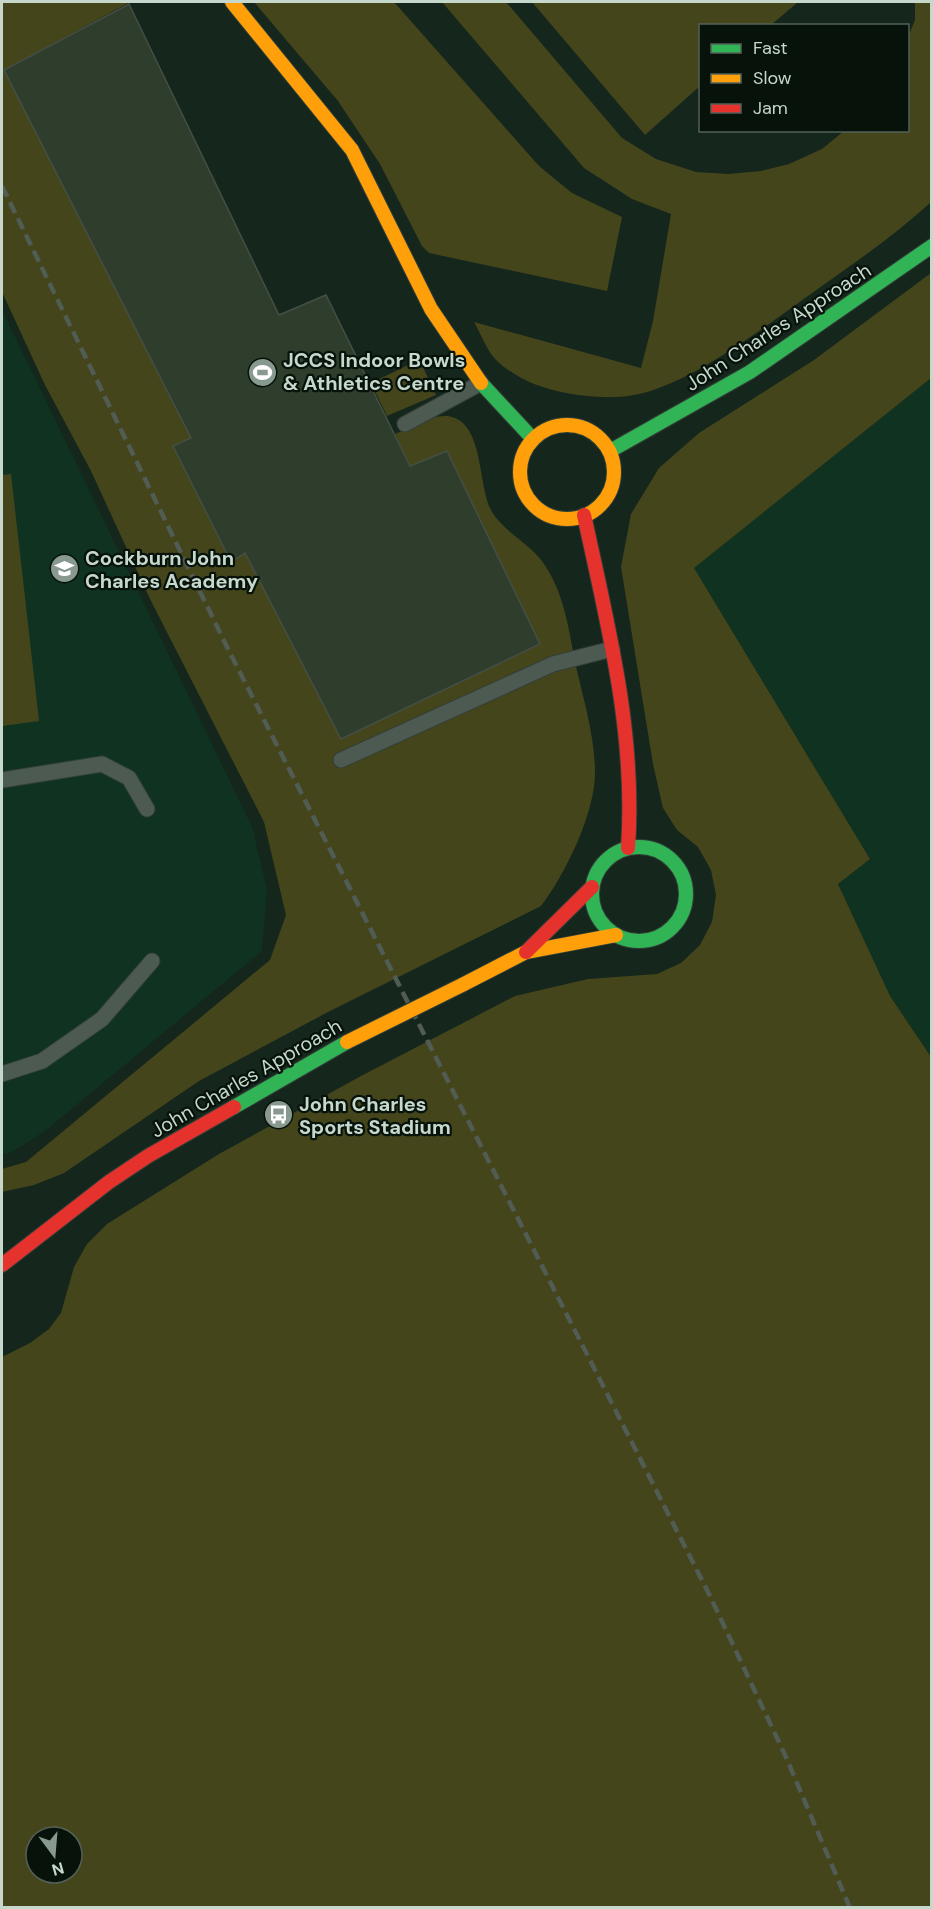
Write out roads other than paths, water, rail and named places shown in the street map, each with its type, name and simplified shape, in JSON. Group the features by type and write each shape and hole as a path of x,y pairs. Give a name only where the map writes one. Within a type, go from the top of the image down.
{"street":[{"path":"232,2 352,150 431,309 481,383 533,439"},
{"name":"John Charles Approach","path":"610,452 750,372 932,246"},
{"path":"576,425 591,431 602,440 614,462 612,486 601,504 584,515 569,518 544,513 532,504 524,492 520,465 533,439 556,426 576,425"},
{"path":"584,515 627,726 633,808 628,848"},
{"name":"John Charles Approach","path":"2,1265 109,1182 148,1156 347,1042 526,952 615,934 630,940 645,940 659,936 672,927 681,915 685,900 685,885 680,870 670,858 658,851 643,847 628,848 605,861 592,886 526,952"},
{"path":"592,886 592,901 596,914 604,926 615,934"}],"lane":[{"path":"405,424 481,383"},
{"path":"341,760 553,664 612,649"},
{"path":"2,780 102,764 129,778 147,809"},
{"path":"2,1074 42,1061 102,1019 152,962"}],"railway":[{"path":"2,186 228,649 709,1594 786,1757 850,1908"}],"place":[{"name":"JCCS Indoor Bowls & Athletics Centre","path":"262,372"},
{"name":"Cockburn John Charles Academy","path":"64,569"},
{"name":"John Charles Sports Stadium","path":"278,1115"}]}
